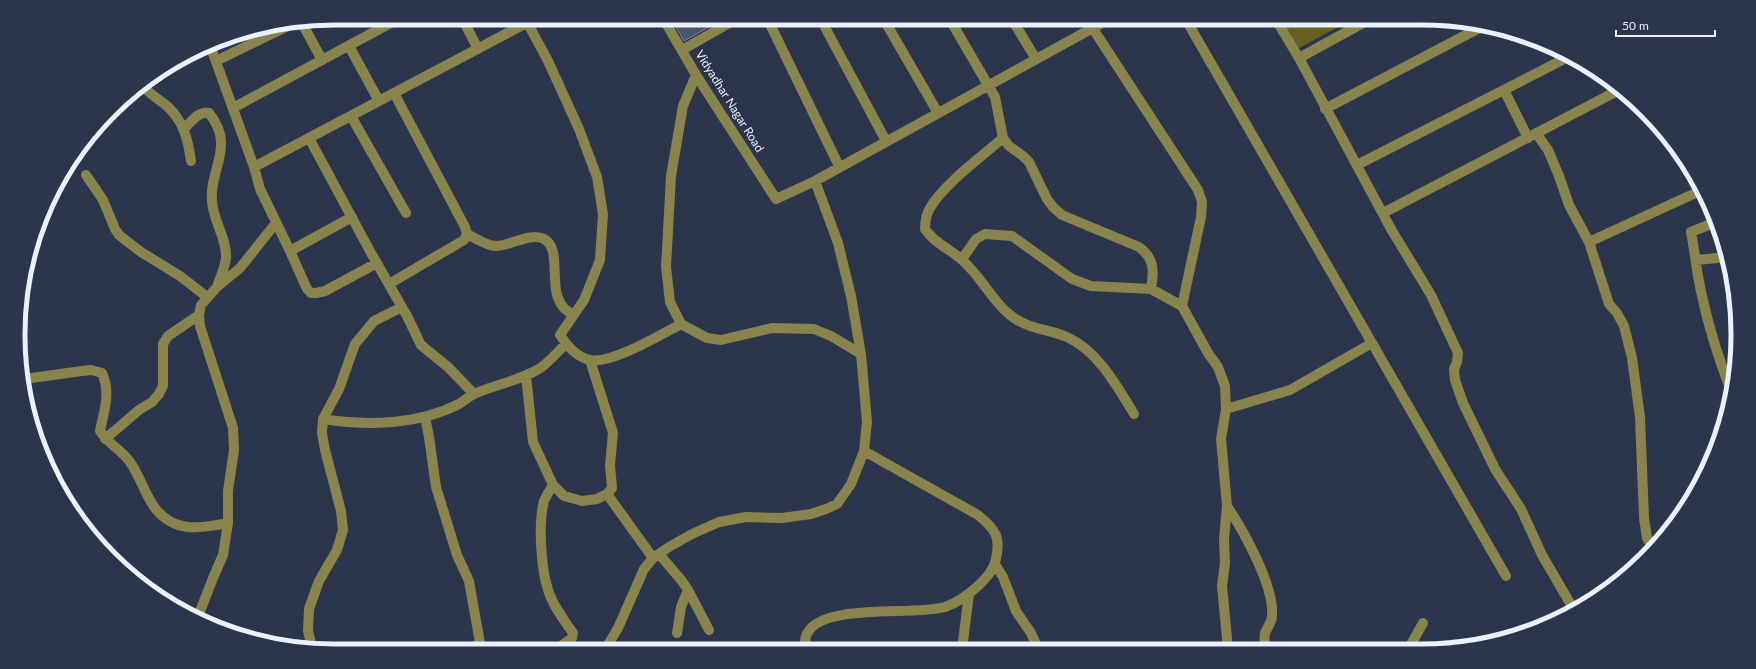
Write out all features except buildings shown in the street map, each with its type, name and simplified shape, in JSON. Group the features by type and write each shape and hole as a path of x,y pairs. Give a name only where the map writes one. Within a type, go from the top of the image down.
{"street":[{"path":"233,108 387,25"},
{"path":"466,25 478,49"},
{"path":"254,167 523,25"},
{"path":"534,25 548,61 579,129 597,177 603,214 600,260 584,300 560,335 571,350 590,360 605,360 682,324"},
{"name":"Vidyadhar Nagar Road","path":"667,25 696,74 776,199 815,181"},
{"path":"682,50 726,25"},
{"path":"770,25 839,166"},
{"path":"824,25 886,141"},
{"path":"887,25 938,113"},
{"path":"953,25 994,97 1004,138 1008,146 1029,162 1047,199 1062,215 1139,247 1147,253 1152,263 1154,272 1151,289"},
{"path":"1015,25 1036,59"},
{"path":"1090,25 1198,190 1202,202 1198,236 1182,306"},
{"path":"609,644 644,569 656,556 692,534 719,522 746,517 782,518 811,514 837,504 852,484 864,451 867,422 861,354 851,296 838,242 815,181 839,166 1099,25"},
{"path":"1189,25 1506,576"},
{"path":"1279,25 1299,58 1325,109 1383,213 1431,295 1458,353 1457,362 1454,369 1455,380 1463,403 1496,469 1521,509 1542,555 1571,605"},
{"path":"1299,58 1359,25"},
{"path":"304,27 322,60"},
{"path":"216,61 279,30"},
{"path":"1325,109 1475,30"},
{"path":"349,46 379,101"},
{"path":"212,51 254,167 260,189 307,289 311,293 316,294 325,291 377,263"},
{"path":"1357,165 1563,60"},
{"path":"696,74 683,106 671,176 666,267 670,302 682,324 707,338 720,340 772,328 814,329 830,336 861,354"},
{"path":"146,89 169,108 184,129 188,140 191,160"},
{"path":"1504,90 1532,135 1548,150 1569,205 1588,242 1609,304 1618,313 1624,326 1632,358 1640,417 1644,518 1647,538 1650,543"},
{"path":"389,284 464,240 467,234 465,227 394,93"},
{"path":"1383,213 1615,93"},
{"path":"184,129 203,112 209,113 215,120 221,137 220,154 212,200 215,218 223,240 226,258 217,287"},
{"path":"351,116 406,213"},
{"path":"309,138 402,307 421,345 448,366 474,394"},
{"path":"1004,138 946,188 929,210 925,229 930,236 962,259 1010,315 1033,328 1067,337 1084,348 1115,382 1134,414"},
{"path":"86,175 103,200 115,229 120,235 141,252 180,276 207,297"},
{"path":"1588,242 1696,193"},
{"path":"290,251 352,217"},
{"path":"199,613 223,555 228,523 228,491 234,450 233,428 200,326 199,315 201,305 207,297 240,268 276,223"},
{"path":"1710,224 1691,232 1697,260 1698,280 1708,319 1727,379"},
{"path":"467,234 489,245 496,246 534,237 542,237 550,242 554,253 554,283 558,297 563,307 573,315"},
{"path":"962,259 976,240 985,234 1012,236 1072,279 1091,286 1151,289 1182,306 1208,353 1218,367 1225,386 1226,409 1221,439 1227,506 1224,539 1225,563 1222,586 1228,644"},
{"path":"1697,260 1721,258"},
{"path":"311,643 308,631 309,609 319,581 337,550 343,530 341,511 322,434 323,418 339,389 355,344 374,321 402,307"},
{"path":"105,439 139,410 152,402 163,386 163,344 168,336 199,315"},
{"path":"1226,409 1290,390 1372,343"},
{"path":"323,418 350,423 370,423 424,417 459,404 474,394 504,385 538,370 566,344"},
{"path":"526,375 533,442 553,485 564,496 582,501 597,498 607,494 612,488 610,465 613,433 590,360"},
{"path":"29,378 91,370 102,373 107,384 107,400 100,431 105,439 129,460 139,475 154,508 168,521 182,526 196,528 228,523"},
{"path":"424,417 429,436 436,487 457,555 469,581 481,644"},
{"path":"806,644 805,640 808,631 817,623 828,618 867,612 925,610 945,607 968,594 986,579 995,564 999,547 994,528 978,515 864,451"},
{"path":"553,485 544,501 542,523 542,558 548,591 558,611 573,633 572,638 564,644"},
{"path":"607,494 656,556 682,581 709,630"},
{"path":"1227,506 1240,526 1267,584 1272,604 1272,617 1265,635 1265,644"},
{"path":"995,564 1003,577 1016,611 1031,633 1036,644"},
{"path":"677,633 681,607 688,590"},
{"path":"963,644 968,594"},
{"path":"1411,644 1423,624"}],"shaded area":[{"path":"1284,25 1342,25 1299,48"}]}
